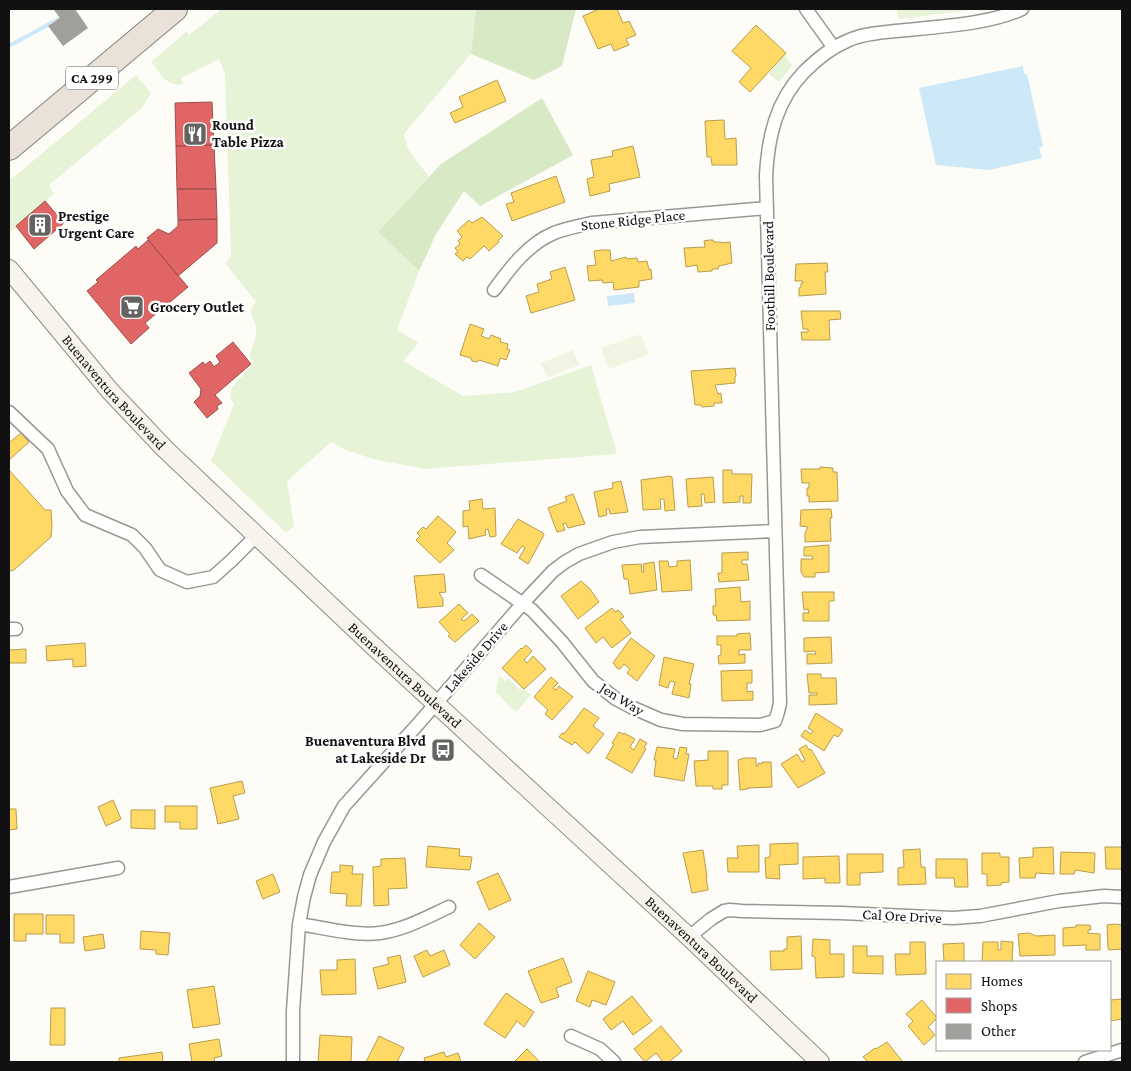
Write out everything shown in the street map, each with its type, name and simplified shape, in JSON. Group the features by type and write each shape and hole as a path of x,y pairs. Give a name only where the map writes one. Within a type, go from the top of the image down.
{"highway":[{"name":"CA 299","path":"9,148 175,9"}],"main road":[{"name":"Buenaventura Boulevard","path":"9,269 110,391 165,449 256,536 689,937 820,1062"}],"street":[{"path":"806,9 834,48"},
{"name":"Foothill Boulevard","path":"775,721 780,703 766,176 768,150 776,116 784,99 802,75 822,55 855,38 993,19 1022,9"},
{"name":"Stone Ridge Place","path":"494,290 506,273 532,246 553,233 592,223 768,208"},
{"path":"9,412 48,448 67,491 85,515 132,535 145,548 160,570 187,582 213,577 256,536"},
{"name":"Lakeside Drive","path":"293,1062 293,1011 299,924 304,897 316,859 344,806 523,603 553,570 564,562 579,554 613,542 640,537 775,531"},
{"name":"Jen Way","path":"481,575 532,610 562,642 593,681 616,699 651,717 683,724 713,726 760,725 775,721"},
{"path":"9,887 118,868"},
{"name":"Cal Ore Drive","path":"689,937 711,918 730,910 842,912 953,918 980,916 1059,901 1122,896"},
{"path":"299,924 364,933 381,933 401,928 449,908"},
{"path":"571,1036 600,1049 614,1062"},
{"path":"1086,1062 1122,1050"}],"green space":[{"path":"222,9 476,9 471,54 404,134 408,149 429,177 378,232 419,271 397,330 418,343 403,361 463,396 515,392 591,365 617,454 425,469 373,459 346,450 331,442 287,481 294,526 286,533 211,461 234,404 230,399 232,387 253,364 249,355 256,330 251,310 256,302 226,264 231,256 225,74 219,59 181,78 183,84 177,85 164,79 151,62 186,32 189,35"},
{"path":"476,9 576,9 562,66 534,80 471,54"},
{"path":"896,9 978,9 900,19"},
{"path":"784,53 792,66 779,82 769,74"},
{"path":"136,75 151,93 142,108 49,185 54,194 16,226 17,228 9,232 9,181"},
{"path":"542,98 573,155 480,206 464,191 436,234 419,271 378,232 441,164"},
{"path":"641,334 648,355 609,369 601,348"},
{"path":"573,350 579,365 547,378 541,363"},
{"path":"499,675 505,681 508,678 520,690 522,687 531,695 517,711 512,709 496,692"}],"water":[{"path":"1023,66 1024,74 1027,74 1043,146 1039,148 1042,158 989,170 936,165 919,88"},
{"path":"634,293 635,303 608,306 607,296"}],"building: Homes":[{"path":"599,9 617,9 623,23 629,21 636,35 626,39 629,45 614,51 611,44 598,49 583,16"},
{"path":"756,25 786,53 750,92 739,82 751,68 732,51"},
{"path":"497,80 506,101 455,123 450,113 463,107 459,97"},
{"path":"724,120 725,139 736,138 737,165 712,165 711,157 707,157 705,121"},
{"path":"633,146 640,177 609,184 610,191 590,196 587,179 594,177 591,160 613,156 612,151"},
{"path":"556,176 565,202 512,221 506,204 514,202 511,193"},
{"path":"482,217 503,236 489,251 484,246 470,259 467,257 463,261 455,254 458,252 455,248 460,244 458,241 462,237 457,231 469,220 472,223"},
{"path":"709,240 721,243 730,242 732,263 719,266 718,269 712,269 712,271 698,272 697,265 686,267 684,248 705,247 704,241"},
{"path":"610,250 611,261 626,257 627,259 637,258 638,262 647,261 649,270 651,269 652,279 639,281 639,287 614,290 613,282 603,283 602,280 589,281 587,266 596,265 594,251"},
{"path":"827,263 828,272 825,272 826,294 799,296 799,288 803,281 795,281 796,264"},
{"path":"565,267 575,300 531,313 526,296 539,292 537,284 552,279 550,272"},
{"path":"801,311 840,311 841,319 829,320 830,340 802,340 801,332 808,332 808,329 803,329"},
{"path":"470,324 484,329 481,336 489,339 491,335 501,339 500,342 508,344 507,349 510,350 506,360 500,358 498,366 479,360 477,362 472,361 471,358 460,355"},
{"path":"735,368 735,383 715,385 718,394 721,393 722,403 714,403 714,406 702,407 701,405 695,405 691,371"},
{"path":"21,433 29,442 9,460 9,443"},
{"path":"820,467 833,468 833,472 837,472 838,501 809,502 807,488 809,488 809,483 802,483 801,469 820,469"},
{"path":"9,470 45,510 51,510 52,526 51,537 14,570 9,571 10,528"},
{"path":"723,470 732,470 732,474 752,474 751,503 743,503 743,496 740,496 740,502 723,503"},
{"path":"672,477 675,510 665,511 664,499 660,499 661,509 643,510 641,480"},
{"path":"713,477 715,502 705,503 704,494 701,494 702,506 688,507 686,479"},
{"path":"621,481 628,512 610,514 609,509 606,509 607,515 599,517 594,492 613,488 612,483"},
{"path":"573,494 585,524 568,528 566,523 563,524 565,530 557,532 548,508 567,501 565,497"},
{"path":"482,499 483,509 495,508 496,536 490,537 488,529 485,530 486,535 469,539 468,526 463,527 463,511 470,510 469,501"},
{"path":"831,509 831,541 805,542 805,533 808,527 800,526 801,510"},
{"path":"438,516 456,532 447,543 454,550 440,563 416,540 420,536 417,533 423,527 426,529"},
{"path":"518,519 544,535 528,564 519,558 525,548 522,546 517,553 501,544"},
{"path":"829,545 829,572 815,573 815,577 804,577 801,572 801,559 813,559 812,556 804,556 804,547"},
{"path":"748,552 748,560 742,560 742,564 747,564 749,580 719,582 718,573 722,573 722,553"},
{"path":"690,560 692,590 662,592 659,561 668,561 669,567 677,566 677,561"},
{"path":"654,562 657,590 630,594 628,579 624,579 622,565 641,564 642,572 644,572 643,564"},
{"path":"444,574 446,592 439,593 443,599 443,606 418,608 414,576"},
{"path":"581,581 590,589 599,602 578,619 561,596"},
{"path":"740,587 741,602 750,601 750,620 717,621 716,615 713,615 713,606 716,606 715,589"},
{"path":"802,592 834,592 834,601 829,601 829,621 803,621 803,613 809,613 808,609 804,610"},
{"path":"459,604 468,613 461,619 464,621 472,614 479,621 455,642 448,636 450,634 439,622"},
{"path":"612,608 615,612 618,610 621,613 624,617 620,619 631,633 612,648 603,637 596,643 585,628"},
{"path":"750,633 751,650 739,650 739,655 745,654 745,663 719,664 718,656 721,655 721,645 717,645 717,636 737,636 737,634"},
{"path":"831,637 832,663 807,664 807,654 816,654 815,651 804,652 804,638"},
{"path":"631,638 655,656 637,681 627,673 630,669 624,664 620,669 613,663"},
{"path":"85,643 86,666 73,667 73,659 47,661 46,646"},
{"path":"526,645 532,651 524,660 527,663 533,656 546,669 524,689 502,668"},
{"path":"26,649 26,663 9,663 9,650"},
{"path":"664,657 694,664 689,684 691,684 689,698 672,694 675,682 670,681 668,688 659,685"},
{"path":"752,670 752,683 747,683 747,692 753,691 753,700 722,701 721,671"},
{"path":"807,674 821,674 821,678 836,678 837,704 809,705 809,695 817,695 817,693 809,693"},
{"path":"551,677 558,683 553,688 556,690 559,686 573,697 552,720 545,714 548,710 534,697"},
{"path":"584,708 599,718 593,726 604,734 588,754 575,742 572,745 559,737 562,733 564,734"},
{"path":"816,713 843,730 838,737 834,735 824,751 801,736 805,730 811,734 813,731 808,728"},
{"path":"619,732 635,739 630,747 634,750 640,739 647,743 644,748 646,749 632,773 606,758"},
{"path":"806,745 809,750 811,749 825,773 798,788 781,764 797,754 802,762 805,760 799,749"},
{"path":"657,747 675,749 673,758 677,759 680,747 687,748 686,754 689,754 684,781 654,776 656,760 654,760"},
{"path":"708,751 728,751 728,785 722,785 722,789 713,789 713,786 696,786 694,761 708,760"},
{"path":"756,758 756,766 758,766 758,763 771,762 772,787 740,790 738,760"},
{"path":"242,781 245,793 233,796 239,819 218,824 210,788"},
{"path":"113,800 121,819 106,826 98,807"},
{"path":"165,806 197,806 197,829 180,829 180,822 165,822"},
{"path":"9,809 16,809 17,829 9,830"},
{"path":"131,810 155,810 155,829 131,828"},
{"path":"798,843 798,864 779,865 780,879 766,878 765,858 770,857 770,844"},
{"path":"759,845 759,872 728,872 727,858 738,858 737,846"},
{"path":"428,846 460,849 459,856 472,857 470,870 426,867"},
{"path":"1053,847 1054,874 1036,873 1035,878 1020,878 1019,858 1033,857 1033,848"},
{"path":"1105,847 1122,847 1122,869 1106,869"},
{"path":"920,849 921,867 925,867 926,884 898,885 898,868 904,867 903,850"},
{"path":"703,850 708,890 692,893 683,853"},
{"path":"1061,852 1095,853 1094,873 1075,870 1074,874 1060,874"},
{"path":"982,853 1000,853 1000,857 1009,857 1009,882 1001,883 1001,885 987,886 987,874 982,874"},
{"path":"847,854 883,854 883,872 860,873 860,885 847,885"},
{"path":"839,856 840,883 825,883 825,878 803,879 803,857"},
{"path":"405,858 407,888 388,889 389,905 374,906 373,867 381,866 381,859"},
{"path":"936,859 967,859 968,887 955,887 954,878 936,878"},
{"path":"340,865 353,866 352,874 363,874 361,906 346,906 347,894 330,893 332,872 340,872"},
{"path":"498,873 511,900 489,910 477,882"},
{"path":"273,874 280,892 263,899 256,881"},
{"path":"14,914 43,914 43,934 26,934 26,941 14,941"},
{"path":"46,915 74,915 74,943 60,943 60,934 46,934"},
{"path":"479,923 495,937 475,959 460,945"},
{"path":"1076,925 1090,925 1091,930 1088,930 1088,933 1100,934 1100,950 1086,950 1086,945 1063,946 1063,928 1076,927"},
{"path":"1107,925 1122,925 1122,949 1109,950"},
{"path":"141,931 170,933 168,955 156,954 156,950 140,949"},
{"path":"1029,933 1036,936 1055,935 1055,955 1020,956 1018,934"},
{"path":"103,934 105,948 85,951 83,937"},
{"path":"801,936 802,969 771,970 770,951 784,951 784,949 787,949 787,937"},
{"path":"813,939 830,940 830,954 844,954 844,977 816,978 815,957 812,956"},
{"path":"1001,941 1013,942 1012,961 982,961 983,942 998,942 998,950 1001,950"},
{"path":"910,942 925,942 926,974 896,975 895,954 910,954"},
{"path":"964,943 964,961 944,961 943,944"},
{"path":"853,946 867,946 867,956 883,956 883,974 853,973"},
{"path":"427,950 430,956 444,950 450,965 423,977 414,956"},
{"path":"400,955 406,982 378,989 373,968 389,964 387,958"},
{"path":"563,958 572,982 556,988 559,997 541,1003 528,971"},
{"path":"355,959 356,994 322,995 320,970 337,970 337,960"},
{"path":"588,971 615,982 606,1005 592,1000 590,1007 576,1001"},
{"path":"214,986 220,1024 193,1028 187,990"},
{"path":"506,993 534,1012 524,1027 517,1021 505,1038 484,1024"},
{"path":"632,996 652,1021 633,1035 623,1021 611,1030 603,1019"},
{"path":"1122,999 1122,1019 1111,1021 1111,1000"},
{"path":"922,1000 936,1017 928,1027 935,1035 924,1045 908,1026 913,1021 906,1014"},
{"path":"51,1008 65,1008 65,1045 50,1045"},
{"path":"661,1026 682,1051 669,1062 663,1062 656,1053 645,1062 634,1049"},
{"path":"320,1035 352,1037 351,1062 318,1062"},
{"path":"379,1036 404,1048 397,1062 366,1062"},
{"path":"219,1039 222,1056 214,1058 215,1062 192,1062 189,1044"},
{"path":"887,1042 903,1062 865,1062 867,1061 863,1057"},
{"path":"527,1049 540,1062 514,1062"},
{"path":"162,1052 163,1062 119,1062 119,1058"},
{"path":"444,1052 446,1057 458,1053 461,1062 425,1062 424,1058"}],"building: Shops":[{"name":"Round Table Pizza","path":"212,102 214,145 176,146 175,103"},
{"path":"214,145 216,189 177,189 176,146"},
{"path":"177,189 216,189 217,219 178,220"},
{"name":"Prestige Urgent Care","path":"45,201 64,223 34,249 16,226"},
{"path":"217,219 217,243 178,276 147,238 158,229 169,234 178,226 178,220"},
{"name":"Grocery Outlet","path":"148,240 188,287 145,323 149,328 131,344 87,291 98,282 96,280 136,246 138,249"},
{"path":"233,342 251,364 215,395 222,403 207,418 194,402 200,396 201,389 189,373 203,362 205,365 210,361 214,367 220,362 216,356"}],"building: Other":[{"path":"75,9 88,28 63,46 48,26 60,18 54,10"}],"waterway":[{"path":"9,46 64,16"}],"place":[{"name":"Round Table Pizza","path":"195,134"},
{"name":"Prestige Urgent Care","path":"40,225"},
{"name":"Grocery Outlet","path":"132,307"},
{"name":"Buenaventura Blvd at Lakeside Dr","path":"443,750"}]}
